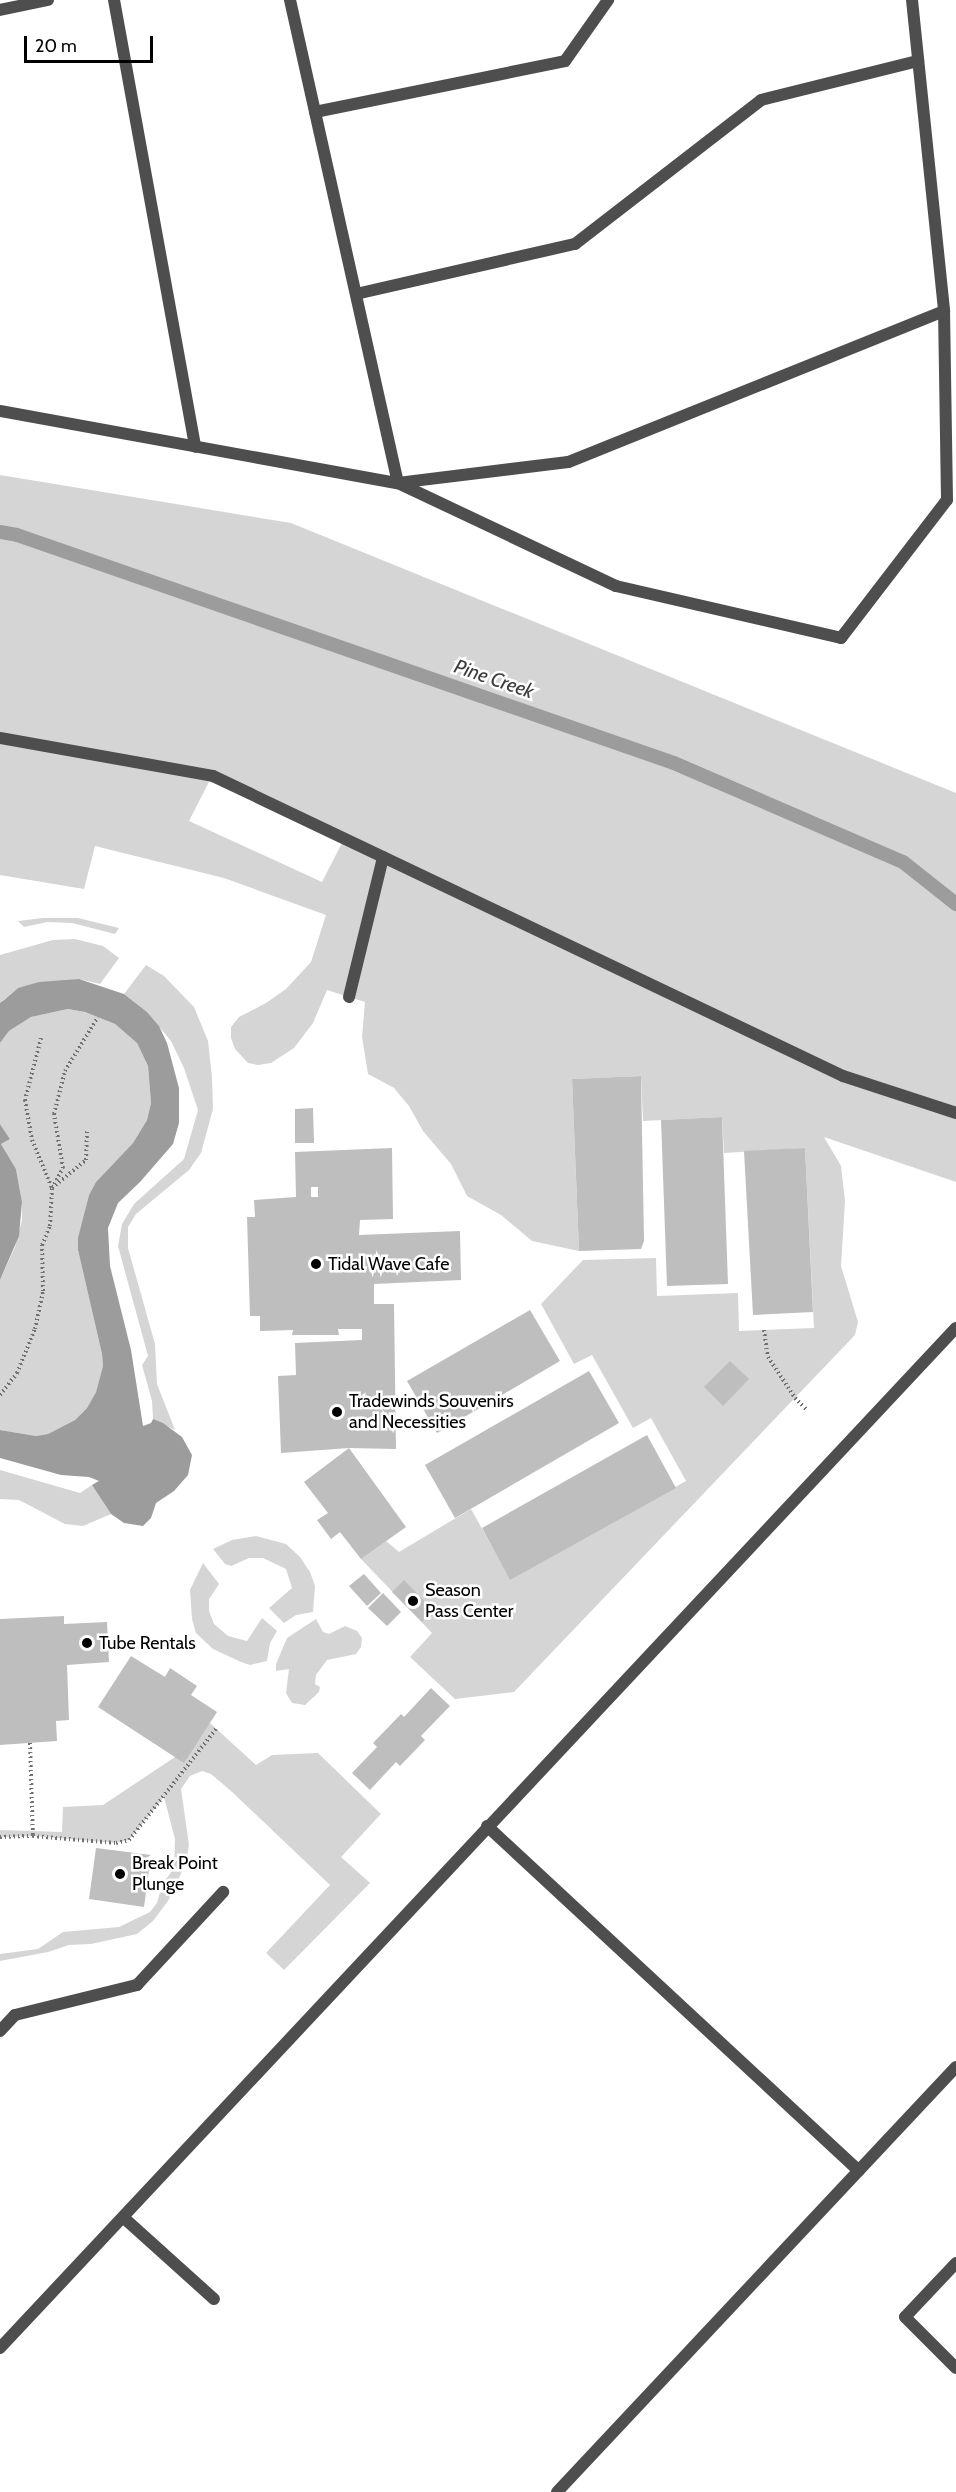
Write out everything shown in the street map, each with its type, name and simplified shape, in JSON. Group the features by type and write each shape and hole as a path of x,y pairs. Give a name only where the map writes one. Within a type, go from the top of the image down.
{"lane":[{"path":"0,10 48,0"},
{"path":"114,0 195,447"},
{"path":"290,0 398,483"},
{"path":"315,112 565,61 608,0"},
{"path":"0,411 398,483 616,586 842,638 947,500 944,311 912,0"},
{"path":"356,294 575,244 761,100 918,61"},
{"path":"398,483 568,462 944,311"},
{"path":"0,738 213,776 843,1076 956,1113"},
{"path":"349,997 382,857"},
{"path":"0,2348 956,1328"},
{"path":"487,1826 859,2170"},
{"path":"0,2031 15,2015 137,1984 223,1892"},
{"path":"557,2492 956,2067"},
{"path":"124,2218 214,2299"},
{"path":"956,2263 904,2317 956,2368"}],"path":[{"path":"52,1188 63,1168 54,1114 64,1071 98,1017"},
{"path":"0,1395 17,1373 35,1329 43,1291 42,1245 50,1226 52,1188 32,1140 24,1100 41,1038"},
{"path":"52,1188 86,1160 87,1131"},
{"path":"765,1330 768,1357 795,1398 806,1408"},
{"path":"0,1837 33,1836 116,1843 129,1840 216,1729"},
{"path":"30,1743 33,1836"}],"shaded area":[{"path":"0,475 291,523 956,793 956,1182 824,1137 841,1166 845,1201 841,1266 858,1322 855,1335 514,1692 455,1699 410,1657 432,1633 361,1559 386,1541 399,1552 471,1509 510,1579 686,1481 651,1418 633,1428 592,1355 574,1364 541,1304 583,1260 656,1258 657,1296 738,1293 739,1331 814,1328 805,1148 724,1153 722,1117 643,1121 641,1076 572,1079 579,1251 532,1241 501,1215 467,1196 451,1164 423,1131 409,1106 394,1088 398,1090 368,1074 362,1037 365,1002 327,990 313,1023 294,1048 271,1063 258,1065 248,1063 235,1049 231,1038 231,1027 239,1017 286,989 311,962 326,915 224,878 95,846 84,889 0,875","holes":["212,776 344,839 322,882 189,821"]},
{"path":"78,918 119,928 115,934 72,923 48,922 24,927 18,921"},
{"path":"75,939 103,946 119,958 100,984 79,979 18,988 0,1003 0,955 53,940"},
{"path":"146,965 164,976 194,1007 208,1041 212,1077 213,1109 201,1153 189,1170 136,1214 128,1227 128,1248 155,1344 157,1384 175,1430 153,1419 152,1401 142,1365 148,1356 118,1246 122,1224 134,1204 184,1159 198,1110 184,1068 171,1041 147,1012 124,994"},
{"path":"79,979 124,994 147,1012 159,1026 167,1043 179,1088 179,1123 173,1144 118,1203 108,1228 110,1266 131,1350 143,1426 151,1423 153,1419 163,1423 182,1437 192,1455 188,1475 174,1491 156,1503 151,1518 143,1526 124,1523 111,1514 92,1485 99,1481 89,1477 61,1475 0,1458 0,1430 36,1436 48,1434 75,1420 87,1408 96,1392 103,1366 102,1354 78,1250 78,1238 89,1195 96,1182 133,1143 147,1120 151,1103 148,1066 137,1043 115,1024 85,1012 68,1009 31,1017 9,1031 0,1043 0,1003 18,988 39,982"},
{"path":"68,1009 85,1012 115,1024 137,1043 148,1066 151,1103 147,1120 133,1143 96,1182 89,1195 85,1212 78,1250 102,1354 103,1366 96,1392 87,1408 75,1420 48,1434 36,1436 0,1430 0,1280 15,1247 22,1220 22,1202 16,1169 1,1144 10,1139 0,1124 0,1043 9,1031 31,1017"},
{"path":"0,1124 10,1139 1,1144 16,1169 22,1202 19,1236 0,1280"},
{"path":"0,1470 80,1493 92,1485 111,1514 83,1526 65,1524 19,1500 0,1499"},
{"path":"256,1536 286,1544 300,1557 310,1572 315,1586 313,1612 296,1615 284,1623 269,1608 292,1588 286,1569 263,1558 249,1558 231,1566 225,1564 213,1549 232,1540"},
{"path":"203,1563 219,1584 209,1599 209,1611 214,1624 228,1636 247,1641 262,1618 277,1631 270,1643 267,1661 250,1665 241,1662 213,1649 196,1633 192,1619 190,1590"},
{"path":"316,1619 323,1632 329,1634 345,1626 357,1631 362,1638 361,1647 356,1654 327,1660 316,1675 315,1684 320,1687 319,1692 305,1705 292,1703 286,1693 289,1669 276,1671 276,1664 287,1638"},
{"path":"210,1723 256,1765 272,1755 318,1753 381,1814 341,1857 370,1883 284,1970 266,1953 330,1885 231,1791 211,1774 202,1771 190,1776 181,1789 189,1845 186,1863 168,1901 153,1921 137,1934 91,1944 69,1945 48,1952 0,1961 0,1954 38,1949 63,1932 119,1927 150,1912 157,1903 162,1885 174,1868 175,1839 164,1797 129,1840 116,1843 34,1836 0,1837 0,1830 62,1832 63,1807 103,1805 175,1757"}],"building":[{"path":"641,1076 644,1241 641,1249 579,1251 572,1079"},
{"path":"313,1108 314,1143 295,1143 295,1109"},
{"path":"722,1117 728,1284 667,1286 661,1120"},
{"path":"392,1148 393,1219 360,1220 359,1235 460,1231 461,1280 374,1284 374,1304 394,1304 396,1449 349,1448 281,1453 278,1376 296,1375 295,1343 362,1340 362,1329 338,1329 339,1335 292,1335 293,1330 260,1331 260,1316 250,1316 247,1217 255,1217 254,1200 296,1197 295,1152","holes":["311,1187 318,1187 318,1197 311,1197"]},
{"path":"805,1148 813,1312 753,1315 744,1151"},
{"path":"530,1310 560,1361 437,1433 407,1381"},
{"path":"730,1361 749,1379 723,1406 704,1387"},
{"path":"589,1371 619,1423 455,1518 425,1465"},
{"path":"647,1435 676,1488 510,1580 482,1528"},
{"path":"349,1448 406,1527 361,1559 340,1532 331,1539 317,1520 328,1513 304,1482"},
{"path":"364,1574 381,1593 367,1606 349,1586"},
{"name":"Season Pass Center","path":"404,1580 434,1611 422,1622 392,1592"},
{"path":"383,1593 401,1612 387,1626 368,1608"},
{"path":"64,1616 64,1624 107,1622 109,1662 67,1665 69,1720 56,1721 57,1741 0,1745 0,1619"},
{"path":"131,1656 165,1677 170,1668 197,1686 191,1695 217,1712 184,1763 98,1707"},
{"path":"431,1688 450,1706 421,1736 425,1740 400,1766 396,1762 370,1790 352,1773 377,1747 373,1743 401,1714 404,1717"},
{"name":"Break Point Plunge","path":"96,1848 151,1855 144,1907 89,1899"}],"waterway":[{"name":"Pine Creek","path":"0,532 17,535 674,763 903,862 956,904"}],"place":[{"name":"Tidal Wave Cafe","path":"316,1264"},
{"name":"Tradewinds Souvenirs and Necessities","path":"337,1412"},
{"name":"Season Pass Center","path":"413,1601"},
{"name":"Tube Rentals","path":"87,1643"},
{"name":"Break Point Plunge","path":"120,1874"}]}
